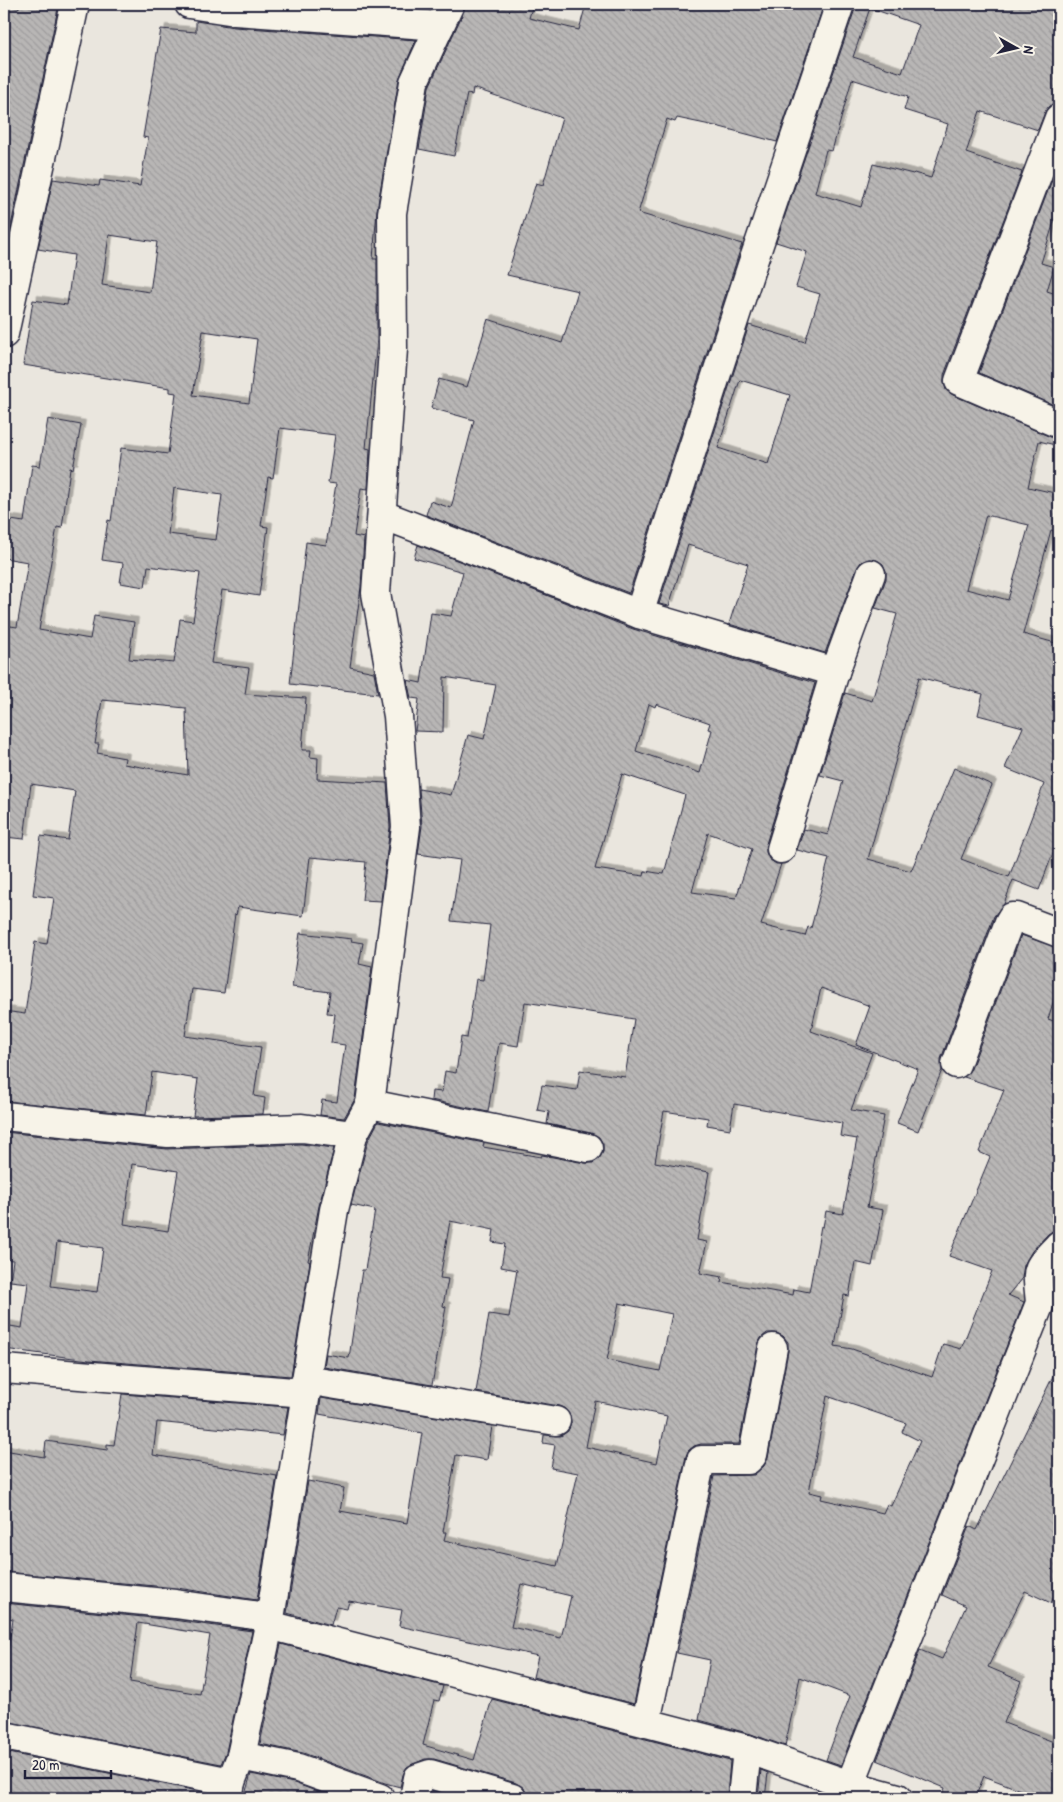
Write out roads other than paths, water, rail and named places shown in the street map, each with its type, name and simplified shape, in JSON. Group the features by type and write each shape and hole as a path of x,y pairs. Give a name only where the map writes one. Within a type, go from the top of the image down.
{"street":[{"path":"4,334 76,4"},
{"path":"4,1736 229,1790 241,1756 269,1625 334,1210 353,1135 370,1104 406,827 398,716 376,593 393,349 392,213 414,82 445,15 235,11 189,4"},
{"path":"639,614 751,268 840,4"},
{"path":"1059,118 959,381 1059,424"},
{"path":"383,514 639,614 835,672"},
{"path":"781,849 835,672 871,574"},
{"path":"956,1064 1012,917 1017,917 1059,933"},
{"path":"370,1104 588,1148"},
{"path":"4,1116 168,1133 302,1128 353,1135"},
{"path":"850,1785 1040,1303 1037,1272 1042,1263 1059,1245"},
{"path":"646,1722 701,1460 748,1460 752,1455 773,1348"},
{"path":"4,1369 306,1386 556,1420"},
{"path":"4,1587 175,1604 260,1616 269,1625 747,1749 850,1785 898,1798"},
{"path":"742,1798 747,1749"},
{"path":"241,1756 298,1768 380,1798"},
{"path":"414,1798 418,1778 430,1774 512,1798"}]}
